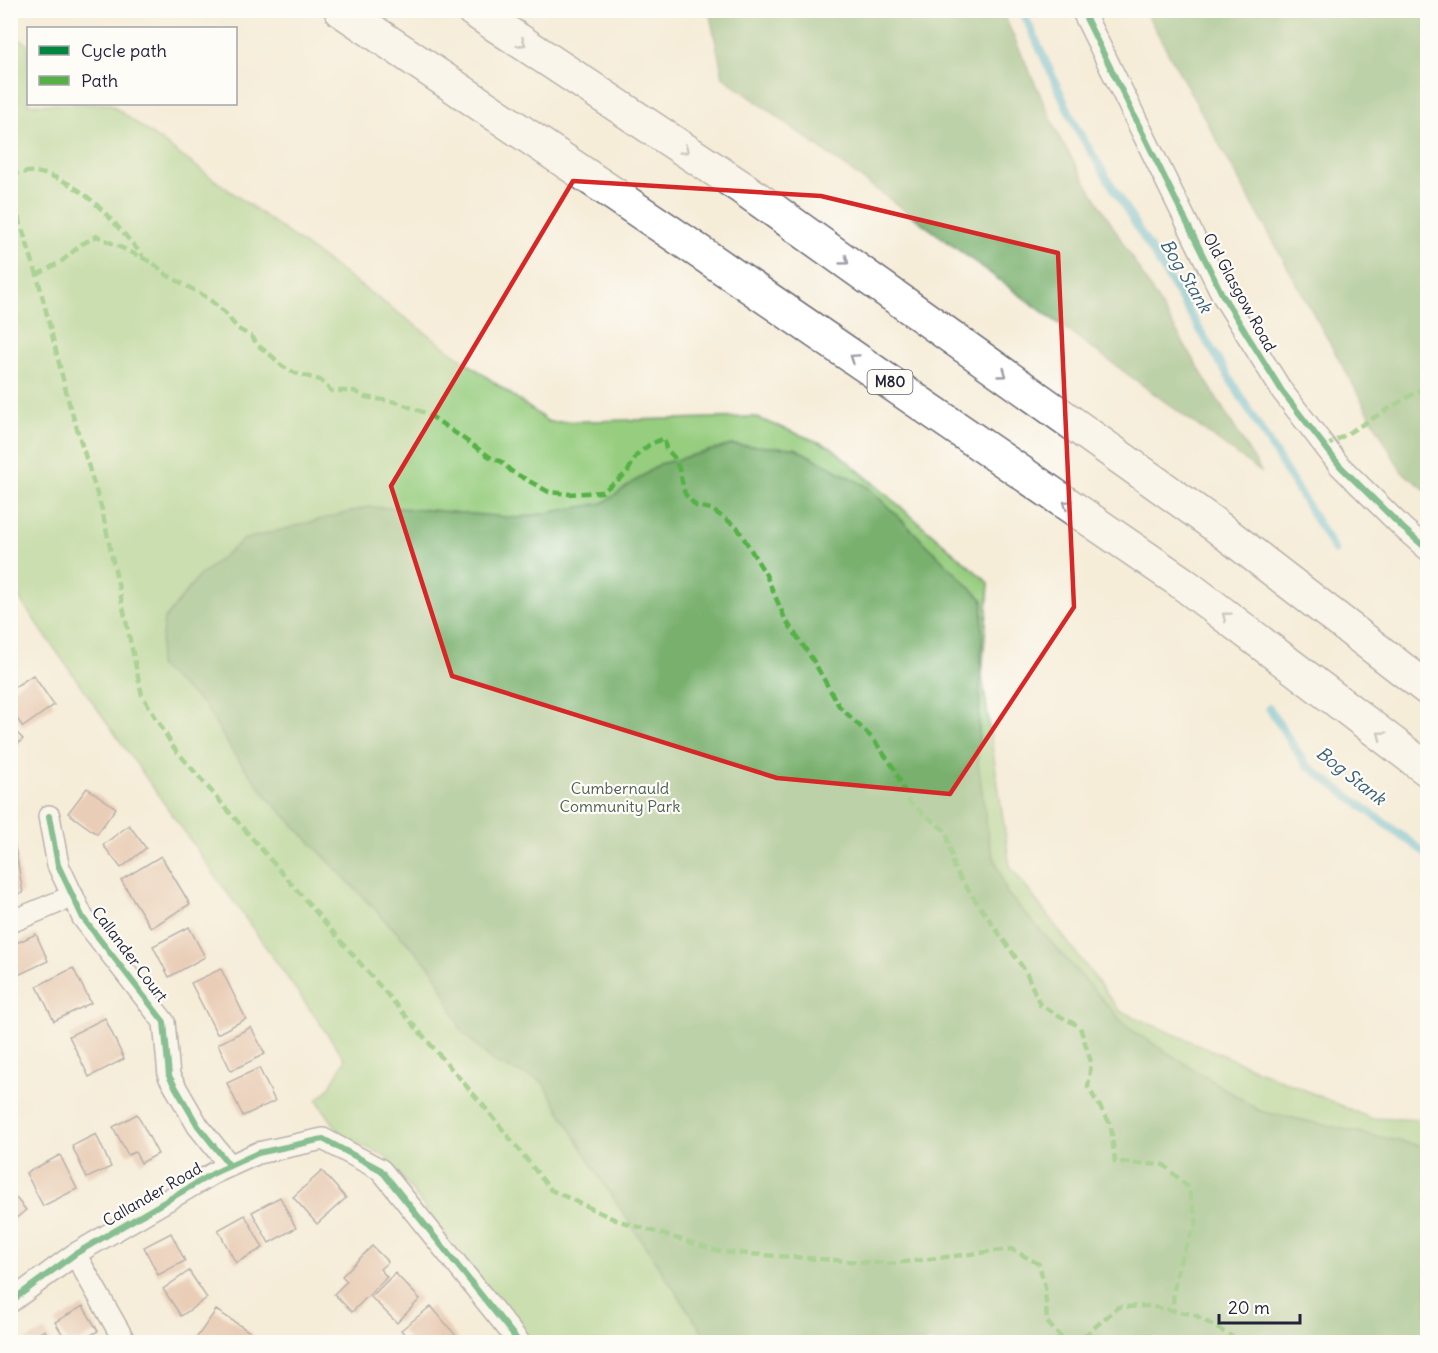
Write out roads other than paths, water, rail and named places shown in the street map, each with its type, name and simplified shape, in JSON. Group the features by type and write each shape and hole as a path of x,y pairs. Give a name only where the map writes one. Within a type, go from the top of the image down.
{"highway":[{"name":"M80","path":"341,10 707,257 1181,582 1428,770"},
{"path":"473,10 744,189 1215,525 1428,689"}],"street":[{"name":"Old Glasgow Road","path":"1082,10 1223,296 1282,391 1340,466 1428,550"},
{"name":"Callander Court","path":"49,816 58,865 83,918 164,1022 169,1076 198,1126 230,1166"},
{"name":"Callander Court","path":"13,921 73,896"},
{"name":"Callander Road","path":"10,1302 75,1254 230,1166 258,1153 323,1139 381,1170 519,1342"},
{"path":"75,1254 125,1342"}],"waterway":[{"name":"Bog Stank","path":"1022,10 1076,127 1335,551"},
{"name":"Bog Stank","path":"1269,708 1306,765 1428,855"}],"park label":[{"name":"Cumbernauld Community Park","path":"620,797"}]}
